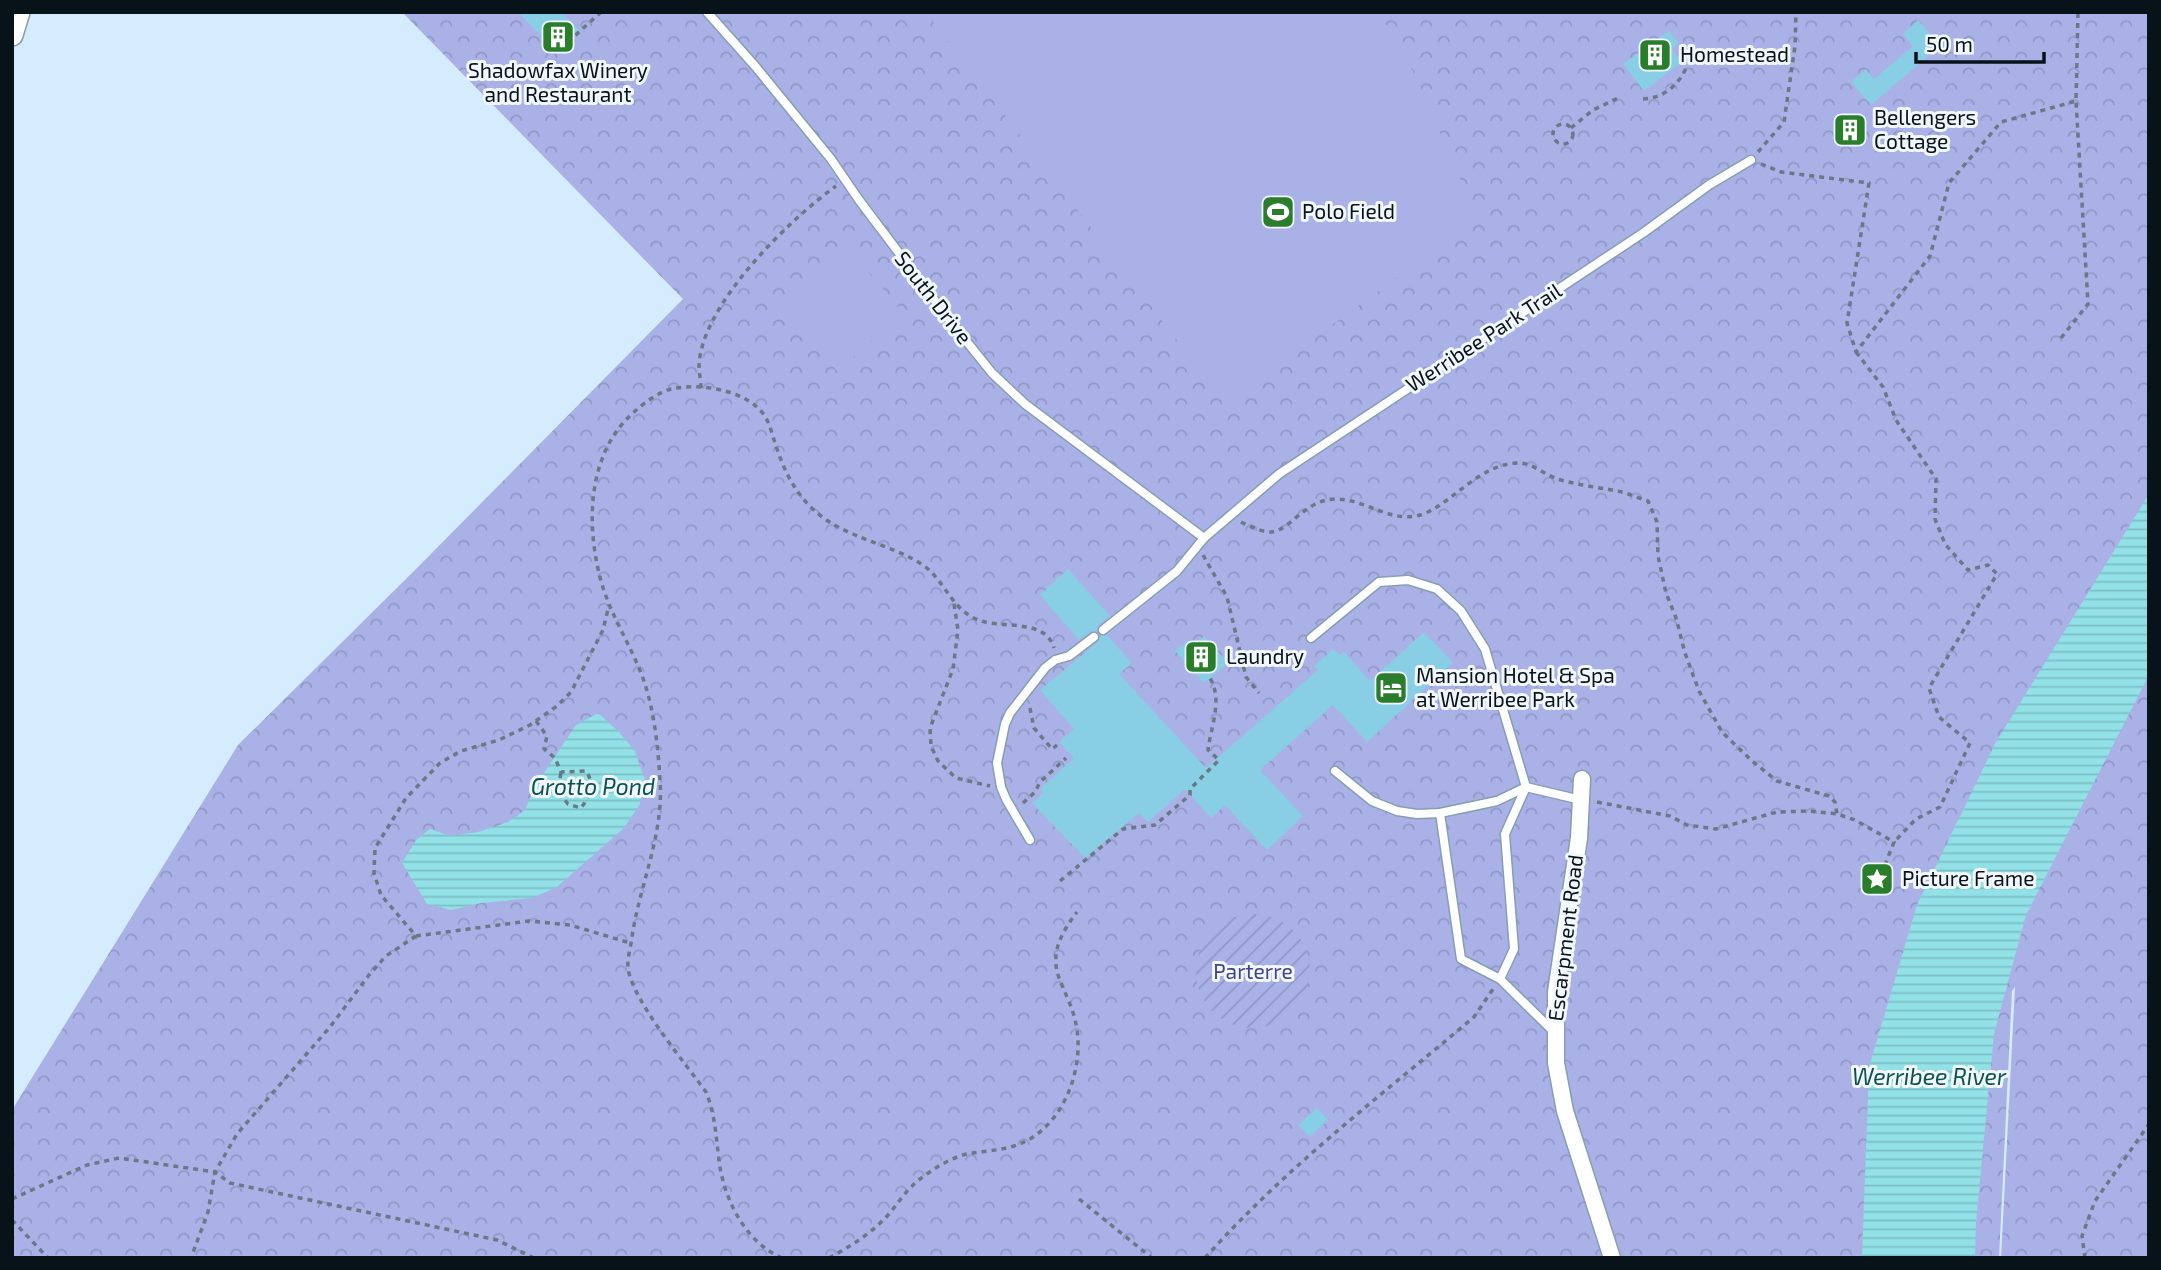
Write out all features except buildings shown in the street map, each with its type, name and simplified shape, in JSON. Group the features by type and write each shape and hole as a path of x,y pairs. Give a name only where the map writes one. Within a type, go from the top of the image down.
{"street":[{"path":"12,35 19,12"},
{"name":"Escarpment Road","path":"1582,779 1579,838 1556,992 1556,1063 1565,1111 1612,1258"}],"lane":[{"name":"South Drive","path":"707,12 831,159 951,322 992,373 1025,404 1204,538"},
{"name":"Werribee Park Trail","path":"1102,630 1177,571 1204,538 1279,474 1751,160"},
{"path":"1311,638 1379,582 1408,580 1437,589 1461,611 1485,649 1526,787 1505,834 1514,949 1500,979"},
{"path":"1030,839 1001,788 998,763 1005,724 1032,684 1055,660 1069,656 1094,637"},
{"path":"1335,771 1372,800 1397,811 1417,814 1440,813 1497,801 1526,787 1581,800"},
{"path":"1440,813 1461,959 1500,979 1555,1033"}],"path":[{"path":"568,42 601,12"},
{"path":"1796,12 1795,46 1784,122 1751,160 1781,172 1869,183 1847,323 1856,352 1883,387 1896,420 1936,479 1935,519 1945,544 1968,570 1988,565 1997,574 1928,688 1939,717 1970,743 1940,807 1916,819 1894,842 1877,879"},
{"path":"2061,338 2088,304 2076,102 2078,12"},
{"path":"1643,99 1655,98 1669,90 1680,79 1687,66"},
{"path":"1571,128 1593,110 1618,98"},
{"path":"1856,352 1930,256 1949,183 2001,122 2076,102"},
{"path":"1567,125 1571,128 1573,136 1569,142 1561,143 1555,138 1554,131 1558,126 1567,125"},
{"path":"701,388 699,364 709,329 723,301 744,272 785,230 814,201 845,179"},
{"path":"782,1258 770,1253 751,1236 737,1215 726,1191 720,1168 713,1107 706,1092 638,997 628,968 635,916 660,826 661,782 649,702 641,673 599,575 592,512 595,484 613,436 645,402 670,390 722,390 746,400 762,411 783,466 804,502 814,513 839,528 916,560 941,582 963,612 980,621 1026,626 1041,631 1054,645 1055,660"},
{"path":"1230,516 1252,528 1271,532 1282,528 1305,509 1333,499 1363,504 1390,515 1413,516 1428,512 1474,478 1516,463 1534,466 1554,477 1622,492 1648,501 1657,522 1658,556 1665,593 1676,618 1699,691 1722,732 1777,781 1829,796 1835,802 1836,814"},
{"path":"1197,548 1227,597 1246,677 1259,693"},
{"path":"954,602 958,617 956,652 947,688 930,728 931,746 939,761 956,778 996,786"},
{"path":"610,603 603,630 571,692 536,721 499,740 461,751 440,763 405,797 375,848 374,873 381,895 416,936 529,921 570,925 631,943"},
{"path":"1060,881 1123,829 1155,825 1190,795 1190,789 1219,760 1208,750 1217,696 1210,678"},
{"path":"1032,684 1029,707 1034,728 1052,749 1057,745"},
{"path":"536,721 547,736 544,749 555,758 561,772 558,792 568,804 581,807 590,796 590,777 586,771 561,772"},
{"path":"1013,812 1066,758"},
{"path":"1581,800 1670,816 1686,825 1716,829 1777,812 1836,814 1855,820 1894,842"},
{"path":"829,1258 872,1232 905,1192 949,1160 966,1154 1015,1146 1032,1137 1053,1119 1065,1100 1073,1077 1078,1040 1075,1021 1057,976 1056,944 1063,929 1077,912"},
{"path":"191,1258 208,1212 215,1172 237,1135 330,1027 386,956 416,936"},
{"path":"1205,1258 1239,1220 1283,1178 1474,1017 1500,979"},
{"path":"2085,1258 2082,1236 2095,1201 2149,1124"},
{"path":"12,1199 87,1165 119,1158 154,1161 191,1170 215,1172 230,1183 497,1240 534,1258"},
{"path":"1079,1199 1152,1258"},
{"path":"12,1220 48,1258"}],"green space":[{"path":"402,12 2149,12 2149,1258 2001,1258 2015,987 2012,991 1999,1258 12,1258 12,1110 238,745 683,299"},
{"name":"Polo Field","path":"926,12 1377,12 1407,60 1466,192 1480,217 1225,403"},
{"path":"845,246 904,313 837,371 778,304"},
{"name":"Parterre","path":"1253,914 1275,918 1293,931 1306,949 1310,971 1306,993 1293,1011 1275,1024 1253,1028 1231,1024 1213,1011 1200,993 1196,971 1200,949 1213,931 1231,918"}],"water":[{"name":"Werribee River","path":"2149,494 2149,675 2026,915 1994,1034 1975,1258 1862,1258 1869,1067 1917,905 1996,742"},
{"name":"Grotto Pond","path":"598,713 635,751 645,780 640,804 624,828 557,887 532,898 481,903 451,910 427,904 402,863 416,840 430,829 450,836 478,832 508,822 525,810 536,785 576,725"}],"place":[{"name":"Shadowfax Winery and Restaurant","path":"558,37"},
{"name":"Homestead","path":"1655,55"},
{"name":"Bellengers Cottage","path":"1850,130"},
{"name":"Polo Field","path":"1278,212"},
{"name":"Laundry","path":"1201,657"},
{"name":"Mansion Hotel & Spa at Werribee Park","path":"1391,688"},
{"name":"Picture Frame","path":"1877,879"}]}
